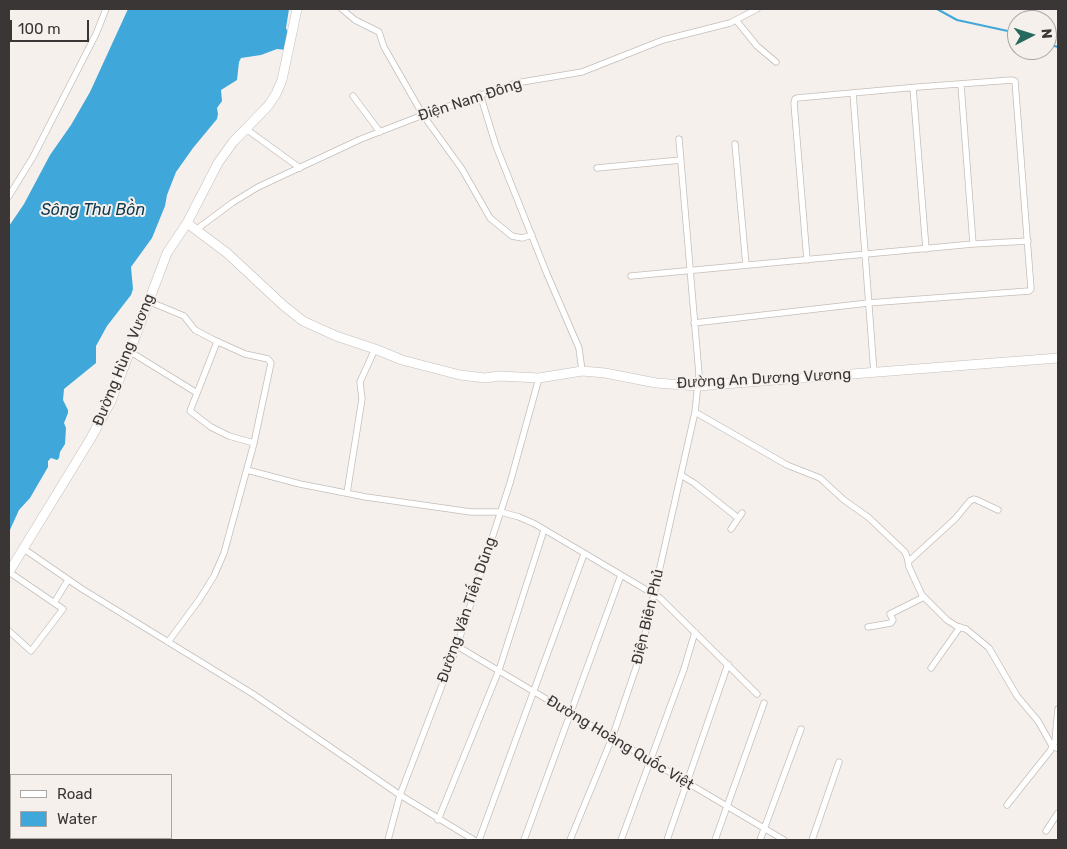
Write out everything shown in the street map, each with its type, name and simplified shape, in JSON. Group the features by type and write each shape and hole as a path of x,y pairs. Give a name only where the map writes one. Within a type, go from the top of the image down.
{"main road":[{"name":"Đường Hùng Vương","path":"9,572 91,438 111,401 167,253 187,223 218,163 233,142 268,106 279,87 287,60 297,9"},
{"name":"Đường An Dương Vương","path":"187,223 227,253 303,321 336,336 375,348 402,360 460,375 485,378 499,376 539,378 582,371 605,373 656,383 698,386 1058,358"}],"street":[{"path":"9,196 33,157 96,34 106,9"},
{"path":"342,9 355,20 379,32 384,47 423,115 462,169 490,218 512,236 522,238 532,235"},
{"name":"Điện Nam Đông","path":"197,229 232,203 258,187 380,132 423,115 516,83 582,72 662,40 706,30 736,20 757,9"},
{"path":"736,20 757,46 776,62"},
{"path":"694,323 868,303 1029,291 1031,288 1016,82 1012,80 797,98 794,103 807,260"},
{"path":"961,85 974,244"},
{"path":"913,88 926,249"},
{"path":"853,93 874,373"},
{"path":"480,94 496,146 579,348 582,371"},
{"path":"353,96 380,132"},
{"path":"246,128 300,168"},
{"name":"Điện Biên Phủ","path":"570,840 612,738 640,656 695,412 698,386 679,139"},
{"path":"735,144 746,265"},
{"path":"597,168 681,160"},
{"path":"631,276 974,244 1028,241"},
{"path":"148,301 184,316 194,330 217,342 245,354 268,359 271,362 254,443 224,554 214,576 199,600 168,642"},
{"path":"217,342 190,408 192,414 229,436 254,443"},
{"path":"347,493 362,398 360,382 375,348"},
{"path":"130,351 197,394"},
{"name":"Đường Văn Tiến Dũng","path":"388,840 400,795 457,646 501,512 539,378"},
{"path":"695,412 787,465 820,478 844,500 868,517 905,552 914,580 924,597 947,620 966,629 989,648 1017,696 1038,720 1051,744 1056,747"},
{"path":"247,470 300,484 347,493 471,512 501,512 519,517 654,594 668,605 757,694"},
{"path":"681,475 740,516 731,529"},
{"path":"908,562 955,519 972,499 998,510"},
{"path":"438,820 499,670 544,530"},
{"path":"24,549 68,580 253,694 438,820 474,840"},
{"path":"479,840 584,554"},
{"path":"9,572 63,609 31,651 9,631"},
{"path":"524,840 620,575"},
{"path":"54,603 68,580"},
{"path":"868,627 892,622 890,614 924,597"},
{"path":"931,668 960,627"},
{"path":"621,840 684,669 695,632"},
{"name":"Đường Hoàng Quốc Việt","path":"457,646 784,840"},
{"path":"667,840 728,664"},
{"path":"715,840 764,703"},
{"path":"1007,805 1056,747 1058,709"},
{"path":"760,840 801,729"},
{"path":"812,840 839,762"},
{"path":"1046,831 1058,813"}],"water":[{"name":"Sông Thu Bồn","path":"128,9 289,9 286,28 289,36 287,50 277,49 261,55 241,58 237,80 221,90 222,101 217,108 217,119 176,172 152,238 131,267 133,289 131,295 107,326 96,346 96,363 64,389 63,400 68,413 64,423 66,428 65,444 59,458 57,460 51,458 48,461 48,467 30,498 19,510 9,532 9,226 24,204 50,155 71,125 90,92"}],"waterway":[{"path":"937,9 957,20 1007,31"}]}
